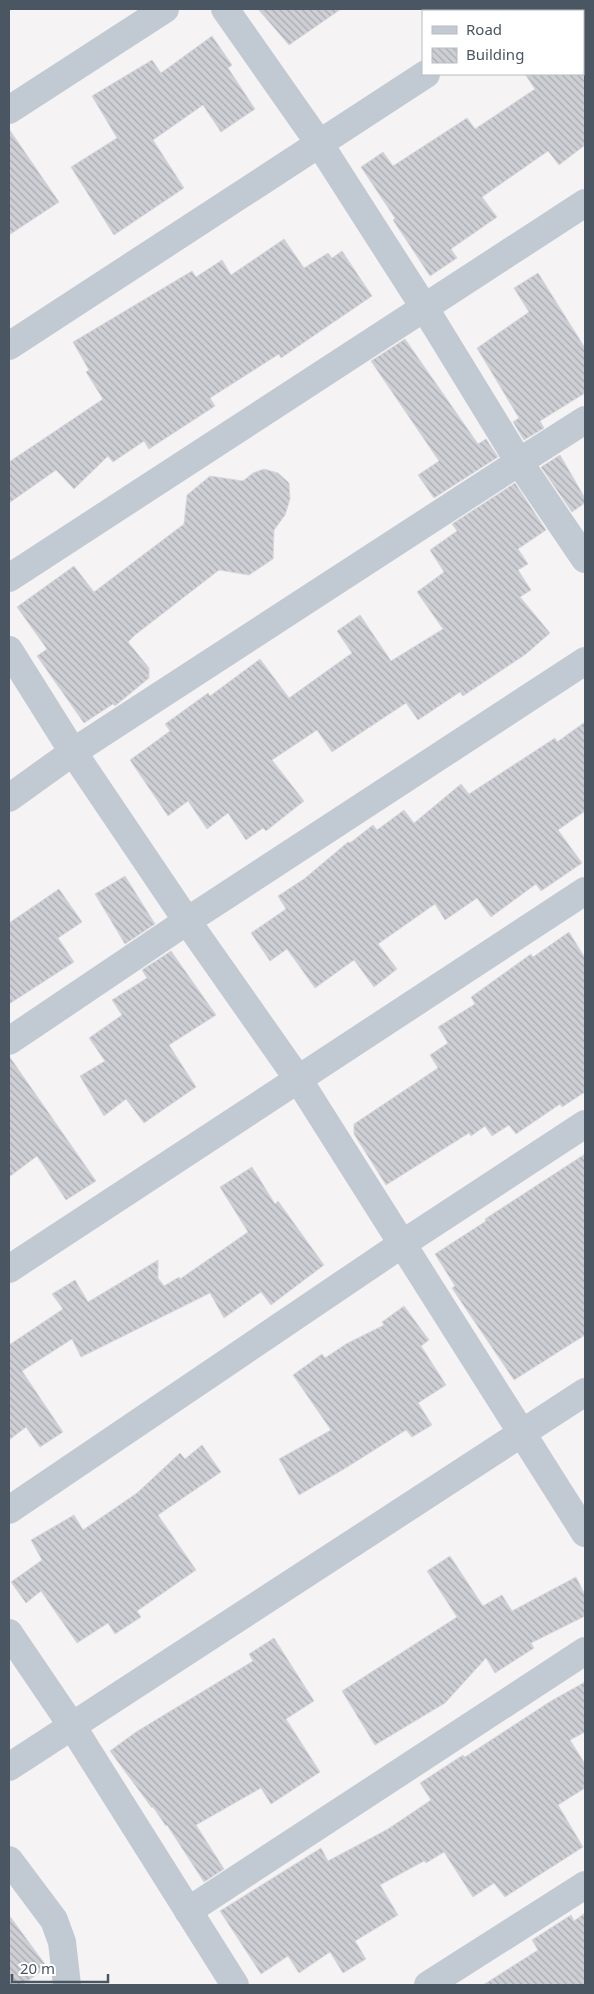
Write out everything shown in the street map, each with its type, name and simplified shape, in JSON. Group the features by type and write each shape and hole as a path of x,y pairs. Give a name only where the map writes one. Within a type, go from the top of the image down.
{"street":[{"path":"9,110 165,9"},
{"path":"225,9 319,144 424,307 519,462 585,558"},
{"path":"9,346 424,75"},
{"path":"9,578 585,203"},
{"path":"9,798 73,752 585,420"},
{"path":"9,650 73,752 298,1079 585,1533"},
{"path":"9,1041 188,921 585,661"},
{"path":"9,1269 585,891"},
{"path":"9,1510 402,1244 585,1124"},
{"path":"9,1767 585,1392"},
{"path":"9,1633 72,1726 235,1985"},
{"path":"188,1911 585,1651"},
{"path":"9,1860 54,1920 62,1942 67,1985"},
{"path":"428,1985 585,1885"}],"building":[{"path":"258,9 341,9 289,45"},
{"path":"212,36 232,65 228,68 255,109 221,132 203,105 153,140 184,188 114,235 71,167 117,138 92,96 152,60 161,73"},
{"path":"585,74 585,145 559,165 548,151 482,197 497,217 451,249 457,258 430,276 361,167 383,152 393,166 467,118 475,129 535,89 526,75"},
{"path":"9,129 59,202 9,235"},
{"path":"284,239 304,268 328,253 332,258 342,251 372,296 281,358 279,354 210,398 215,406 149,449 144,441 113,462 108,456 74,489 56,470 9,503 9,462 103,399 86,372 89,370 73,342 192,271 196,277 222,260 231,275"},
{"path":"538,273 585,348 585,393 540,421 544,428 524,440 513,422 519,418 477,348 529,312 514,288"},
{"path":"405,339 478,444 486,439 498,457 434,498 418,475 439,461 371,361"},
{"path":"560,455 585,498 585,503 572,512 541,467"},
{"path":"264,469 278,473 289,483 290,499 285,515 274,530 273,559 249,575 219,570 135,635 128,642 149,668 149,678 115,706 113,704 84,723 37,656 47,649 17,607 74,566 94,592 184,524 187,495 210,476 243,481 253,473"},
{"path":"515,483 546,530 518,549 528,564 518,570 531,590 520,597 550,633 526,654 463,696 460,692 418,720 406,703 332,752 317,730 272,760 304,801 266,831 263,828 246,840 228,813 207,829 188,801 168,816 130,760 170,731 165,724 208,693 210,696 260,659 289,698 352,653 337,631 360,615 391,661 443,629 417,592 444,572 430,550 457,531 452,524"},
{"path":"585,722 585,811 558,830 582,863 541,891 536,884 491,917 477,898 445,920 435,904 378,944 397,969 374,987 354,960 315,988 287,949 270,961 251,933 286,909 278,896 304,879 348,842 350,843 373,825 377,830 404,810 414,823 461,784 469,794 555,738 557,742"},
{"path":"125,876 155,924 125,944 95,894"},
{"path":"59,889 82,922 58,938 74,962 9,1004 9,923"},
{"path":"569,932 585,958 585,1092 562,1107 560,1104 516,1134 509,1125 492,1136 485,1126 471,1136 469,1133 386,1185 354,1134 354,1124 438,1068 430,1055 448,1043 438,1027 475,1004 471,997 531,954 533,957"},
{"path":"171,951 216,1015 169,1045 196,1087 144,1123 126,1099 104,1116 80,1076 105,1061 89,1038 122,1015 112,1000 147,978 142,970"},
{"path":"9,1056 96,1181 66,1200 37,1156 9,1177"},
{"path":"585,1154 585,1335 514,1380 452,1288 455,1286 435,1254"},
{"path":"252,1167 275,1204 278,1201 324,1265 271,1305 261,1292 224,1318 210,1293 81,1357 72,1339 22,1371 63,1432 40,1447 26,1427 9,1440 9,1345 63,1309 52,1294 75,1280 88,1302 158,1260 158,1278 164,1286 179,1277 180,1279 248,1232 220,1187"},
{"path":"404,1306 429,1340 421,1346 446,1385 418,1403 432,1425 412,1437 406,1430 299,1495 279,1459 331,1430 293,1375 322,1354 325,1358 346,1344 384,1325 382,1322"},
{"path":"202,1445 221,1472 158,1515 196,1570 137,1611 141,1617 115,1634 108,1623 77,1643 41,1591 26,1603 11,1582 42,1560 31,1540 74,1515 83,1530 137,1493 180,1453 185,1459"},
{"path":"450,1556 483,1606 502,1595 512,1611 576,1577 585,1595 585,1616 531,1643 534,1648 495,1673 486,1658 445,1703 375,1745 342,1691 457,1617 427,1571"},
{"path":"274,1638 314,1701 286,1719 320,1772 271,1804 261,1788 196,1825 224,1869 204,1882 167,1825 152,1808 110,1751 136,1732 253,1661 249,1654"},
{"path":"585,1682 585,1732 570,1740 585,1764 585,1788 558,1805 583,1847 505,1897 494,1883 473,1897 444,1852 426,1863 424,1861 380,1885 398,1915 355,1941 366,1959 343,1973 330,1952 299,1973 288,1956 261,1974 220,1911 321,1848 328,1861 388,1829 431,1800 420,1783 463,1755 465,1757 551,1701"},
{"path":"585,1913 585,1985 483,1985 538,1950 532,1940 571,1915 574,1921"},
{"path":"9,1915 47,1967 22,1985 9,1985"}]}
